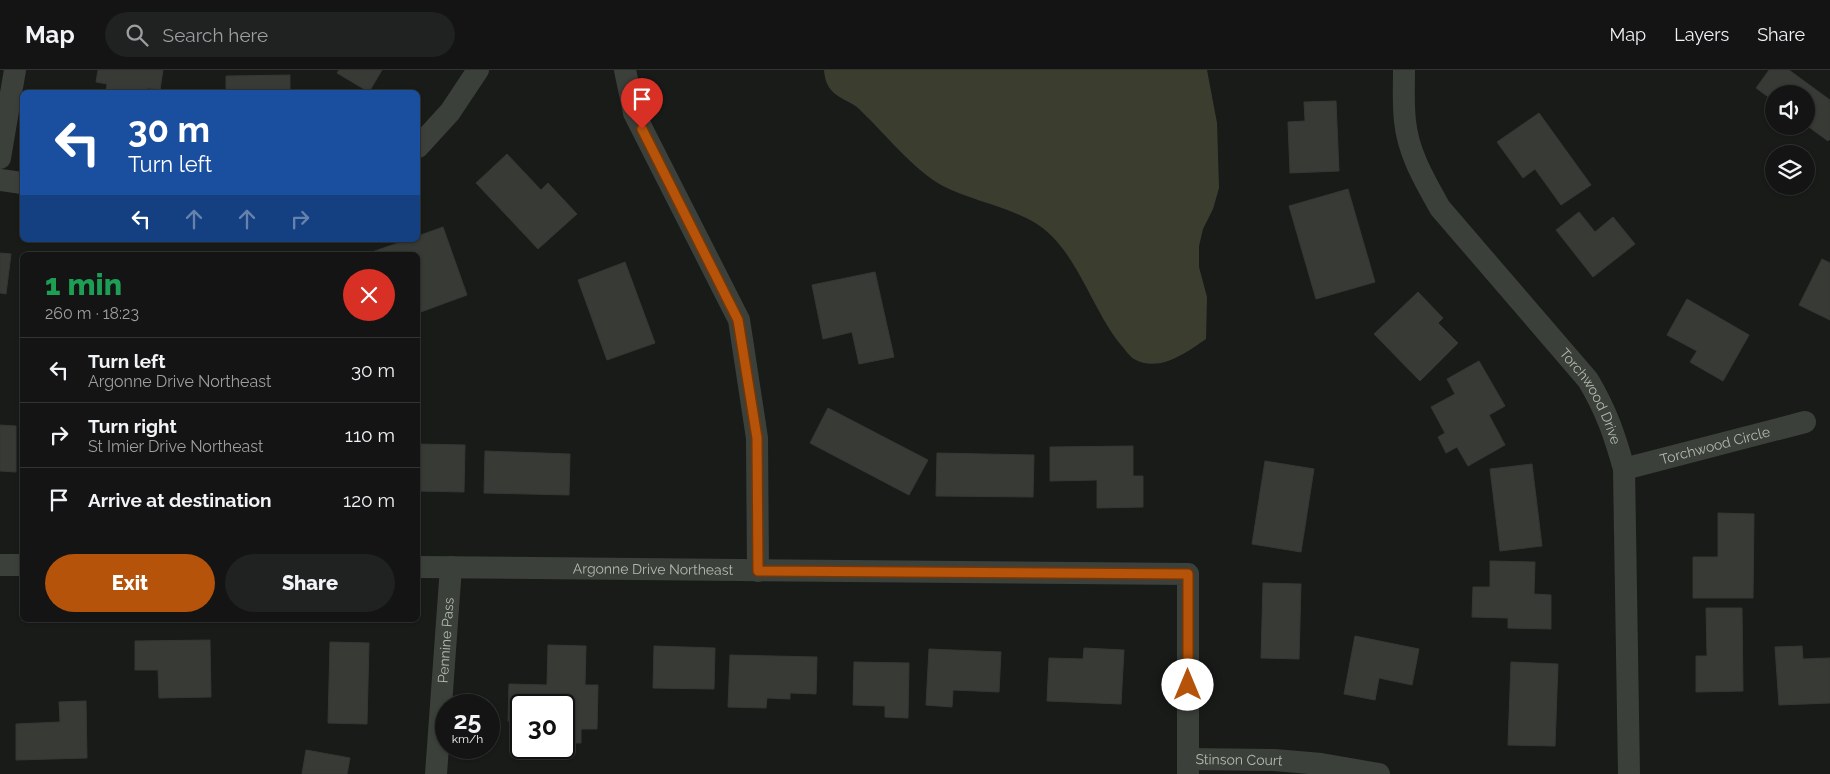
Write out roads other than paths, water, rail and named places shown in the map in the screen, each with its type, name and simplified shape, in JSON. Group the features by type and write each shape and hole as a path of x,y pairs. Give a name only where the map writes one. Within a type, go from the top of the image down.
{"street":[{"path":"0,158 15,70"},
{"path":"420,145 450,112 478,70"},
{"path":"625,70 634,113 738,320 757,438 758,571"},
{"name":"Torchwood Drive","path":"1404,70 1405,122 1412,150 1422,176 1446,214 1588,380 1602,404 1612,428 1624,469 1629,774"},
{"path":"0,180 20,183"},
{"name":"Torchwood Circle","path":"1624,469 1805,422"},
{"path":"0,565 20,565"},
{"name":"Argonne Drive Northeast","path":"420,567 1188,574 1188,767"},
{"name":"Pennine Pass","path":"436,774 451,567"},
{"name":"Stinson Court","path":"1188,767 1274,760 1321,764 1379,774"}]}
